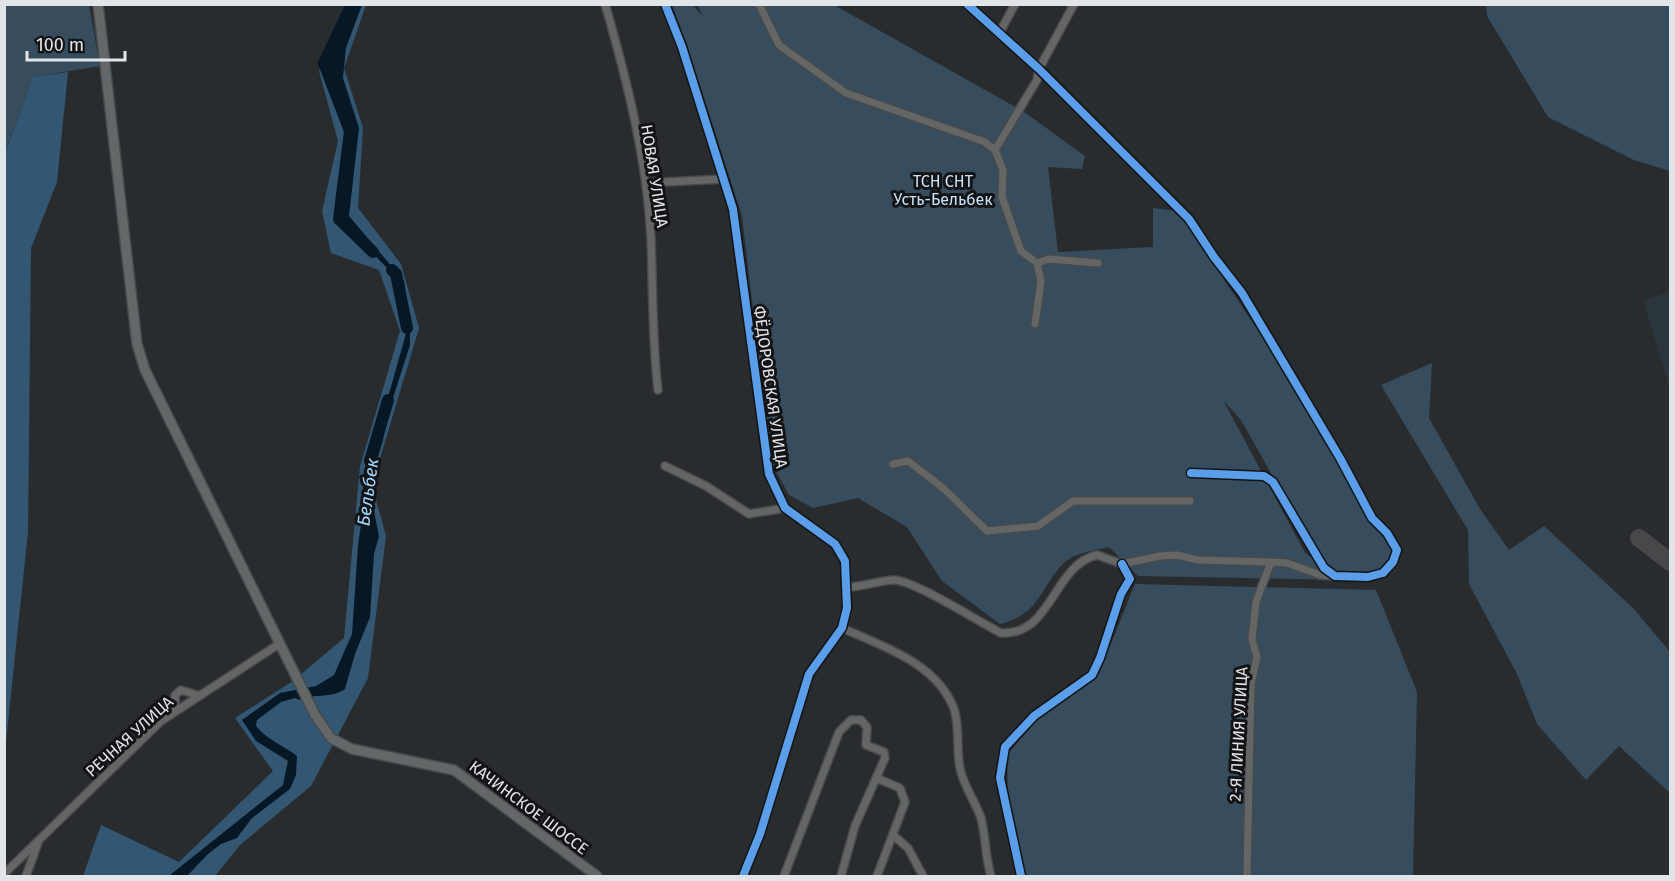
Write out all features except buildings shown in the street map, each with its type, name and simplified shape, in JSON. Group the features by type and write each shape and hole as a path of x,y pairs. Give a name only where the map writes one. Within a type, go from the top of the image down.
{"main road":[{"name":"КАЧИНСКОЕ ШОССЕ","path":"98,4 137,344 145,370 315,715 330,738 352,749 454,770 597,876"}],"street":[{"name":"НОВАЯ УЛИЦА","path":"604,4 620,55 646,183 651,238 653,343 658,390"},
{"name":"ФЁДОРОВСКАЯ УЛИЦА","path":"665,4 682,47 733,209 769,474 785,508 835,544 845,561 847,608 842,628 810,674 760,834 743,876"},
{"path":"759,4 779,45 846,93 985,142 995,150 1003,170 1002,197 1021,251 1037,262 1041,280 1035,324"},
{"path":"847,587 862,587 893,580 911,583 1001,633 1017,634 1033,622 1075,566 1097,555 1122,564 1177,555 1198,560 1287,563 1320,575 1368,577 1383,573 1393,562 1397,550 1361,499 1340,458 1242,293 1214,257 1189,219 1039,69 967,4"},
{"path":"999,34 1015,4"},
{"path":"995,150 1037,80 1039,69 1074,4"},
{"path":"646,183 724,179"},
{"path":"1037,262 1049,259 1098,263"},
{"path":"893,464 908,461 942,488 987,531 1038,526 1073,501 1190,501"},
{"path":"665,466 706,486 749,514 785,508"},
{"path":"1191,473 1264,476 1273,482 1324,568 1335,576"},
{"name":"2-Я ЛИНИЯ УЛИЦА","path":"1246,876 1251,684 1257,657 1252,639 1256,602 1271,562"},
{"path":"1021,876 1000,778 1005,747 1034,716 1092,675 1100,658 1121,594 1130,579 1122,564"},
{"path":"842,628 890,649 922,668 945,692 954,710 960,769 981,819 987,863 992,876"},
{"name":"РЕЧНАЯ УЛИЦА","path":"26,876 39,840 153,729 197,695 279,644"},
{"path":"175,711 175,695 181,690 197,695"},
{"path":"784,876 839,732 850,720 861,720 867,727 866,745 884,752 885,758 855,826 841,876"},
{"path":"876,778 900,788 905,802 877,876"},
{"path":"893,836 908,848 923,876"},
{"path":"4,874 39,840"}],"shaded area":[{"path":"346,5 366,5 344,68 363,128 358,208 401,264 419,328 372,485 386,536 368,678 311,786 240,845 215,876 83,876 101,825 179,862 273,771 235,718 293,681 344,638 360,466 400,331 379,270 331,253 322,211 338,141 319,71"},
{"path":"68,72 57,182 31,248 28,532 5,751 5,96 7,148 33,77"},
{"path":"1670,292 1670,389 1643,300"}],"green space":[{"path":"4,5 89,5 100,66 33,77 6,150"},
{"name":"ТСН СНТ Усть-Бельбек","path":"672,5 693,5 702,16 698,5 834,5 1024,112 1085,156 1082,169 1048,167 1058,252 1153,247 1153,208 1178,211 1279,362 1395,550 1386,567 1374,574 1341,576 1348,580 1138,576 1109,547 1086,552 1069,559 1057,571 1032,606 1014,619 1000,624 942,581 907,527 858,498 813,508 789,495 771,462 742,216","holes":["1223,400 1241,420 1322,564 1305,553"]},
{"path":"1486,5 1670,5 1670,171 1634,160 1548,117 1487,16"},
{"path":"1432,363 1429,418 1480,509 1509,550 1544,526 1634,609 1670,652 1670,793 1619,746 1586,780 1537,724 1517,674 1469,584 1468,530 1381,385"},
{"path":"1135,584 1376,590 1417,692 1413,876 1024,876 1008,797 1007,755 1036,721 1099,674"}],"water":[{"name":"Бельбек","path":"351,5 362,5 346,48 343,78 359,128 349,216 404,281 410,327 410,345 385,423 383,440 369,486 379,536 374,554 370,617 355,654 345,689 334,694 300,700 295,698 281,702 257,720 256,726 260,731 297,756 296,775 290,789 252,818 237,838 221,844 208,854 187,876 164,876 170,875 283,785 288,761 256,741 242,720 280,693 316,686 334,675 352,634 358,545 365,497 364,470 374,447 407,330 402,324 404,313 394,275 339,219 350,131 324,63"}],"waterway":[{"name":"Бельбек","path":"352,4 324,63 350,131 339,219 373,252"},
{"name":"Бельбек","path":"392,270 396,274 407,328"},
{"name":"Бельбек","path":"370,461 388,400"}],"taxiway":[{"path":"1639,538 1670,562"}],"cycle path":[{"path":"665,4 682,47 733,209 769,474 785,508 835,544 845,561 847,608 842,628 809,674 760,834 743,876"},
{"path":"967,4 1039,69 1189,219 1214,257 1242,293 1340,458 1372,518 1387,533 1397,550 1393,562 1383,573 1368,577 1335,576 1324,568 1273,482 1264,476 1191,473"},
{"path":"1021,876 1000,778 1005,747 1034,716 1092,675 1100,658 1121,594 1130,579 1122,564"}]}
